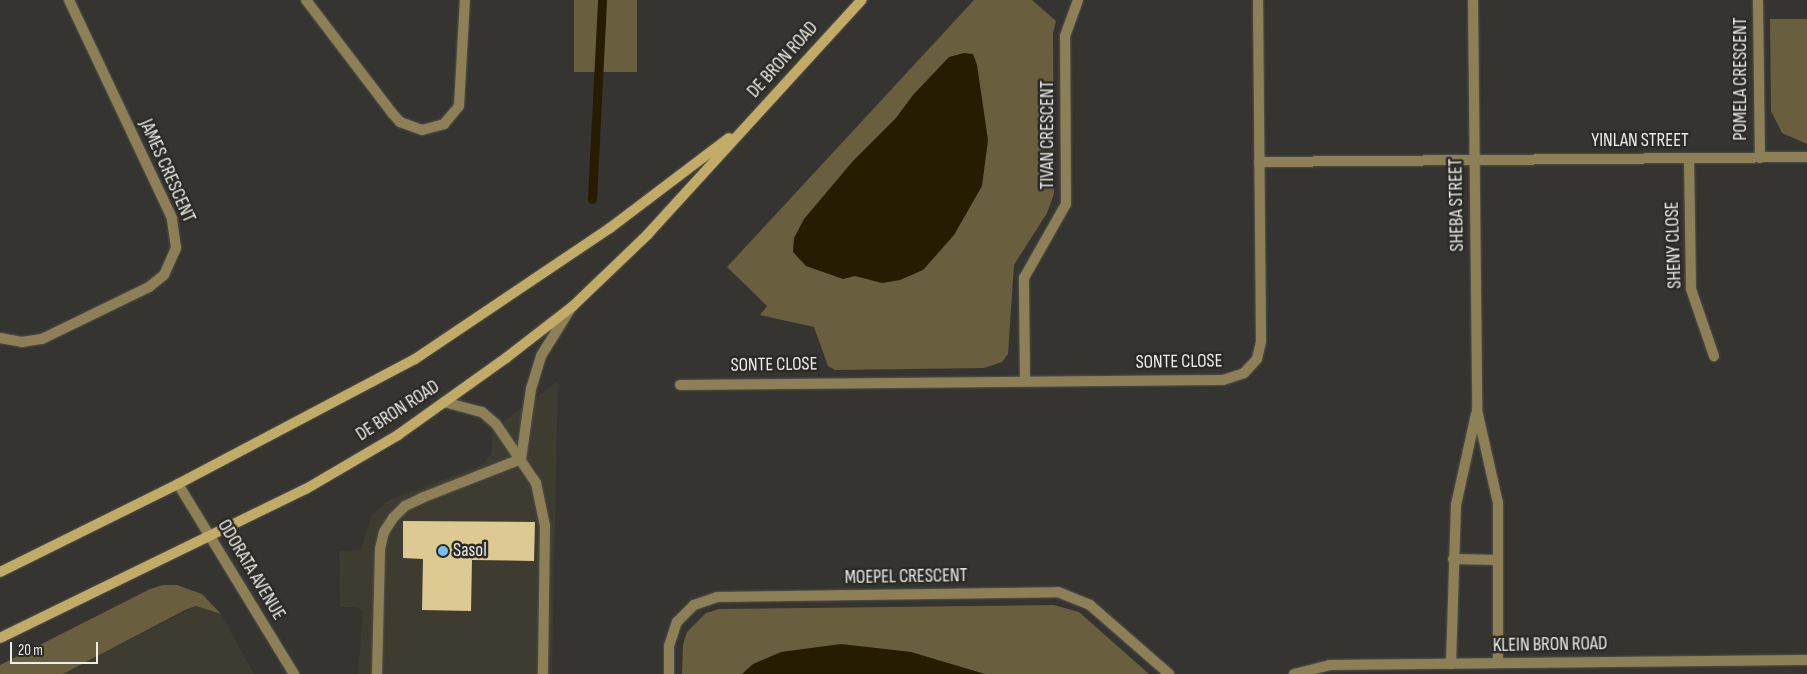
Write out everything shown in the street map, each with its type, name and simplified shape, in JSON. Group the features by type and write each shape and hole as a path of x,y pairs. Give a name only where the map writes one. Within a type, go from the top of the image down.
{"street":[{"name":"JAMES CRESCENT","path":"0,338 22,342 42,339 149,287 164,275 176,248 172,218 68,0"},
{"path":"306,0 396,117 410,127 422,130 444,124 459,106 465,0"},
{"name":"DE BRON ROAD","path":"0,638 211,537 306,489 398,435 444,402 573,306 648,234 862,0"},
{"name":"TIVAN CRESCENT","path":"1025,380 1024,278 1066,204 1065,36 1078,0"},
{"path":"1258,0 1259,162 1474,160"},
{"name":"SHEBA STREET","path":"1473,0 1477,410 1498,503 1498,663"},
{"name":"POMELA CRESCENT","path":"1758,0 1760,158"},
{"name":"DE BRON ROAD","path":"0,572 178,484 415,359 610,228 750,122"},
{"name":"SHENY CLOSE","path":"1689,158 1690,289 1714,356"},
{"name":"YINLAN STREET","path":"1474,160 1807,158"},
{"name":"SONTE CLOSE","path":"680,385 1025,380 1223,380 1244,373 1256,359 1261,341 1259,162"},
{"path":"521,459 532,390 541,356 573,306"},
{"path":"444,402 482,412 521,459 536,483 543,504 543,674"},
{"name":"SHEBA STREET","path":"1451,664 1456,505 1477,410"},
{"path":"377,674 380,549 384,532 393,518 405,506 424,497 521,459"},
{"name":"ODORATA AVENUE","path":"178,484 294,674"},
{"path":"1454,559 1498,560"},
{"name":"MOEPEL CRESCENT","path":"669,674 669,646 677,622 694,605 717,597 1058,592 1070,594 1090,605 1169,674"},
{"name":"KLEIN BRON ROAD","path":"1294,674 1330,665 1807,660"}],"shaded area":[{"path":"574,0 637,0 637,72 574,72"},
{"path":"974,0 1032,0 1056,21 1053,33 1054,194 1047,213 1014,265 1008,354 1002,362 984,368 835,370 828,366 814,327 760,315 767,306 727,267"},
{"path":"1770,19 1807,19 1807,144 1782,133 1771,111"},
{"path":"964,53 973,54 977,65 988,140 982,186 954,235 923,270 900,280 882,283 855,276 843,279 806,266 793,252 794,238 804,219 853,161 896,118 913,95 949,57"},
{"path":"558,381 552,674 358,674 363,612 357,607 340,607 339,551 361,550 371,516 389,500 483,464 492,453 492,430"},
{"path":"163,585 177,585 202,594 221,614 196,606 185,610 63,674 0,674 0,665 150,589"},
{"path":"1054,605 1079,612 1149,674 682,674 683,644 687,632 706,613 719,609"},
{"path":"196,606 221,614 254,674 63,674"},
{"path":"841,644 911,652 985,674 742,674 753,664 781,652"}],"building":[{"path":"403,521 535,522 534,561 472,560 471,611 422,610 423,559 403,558"}],"waterway":[{"path":"592,199 602,0"}],"place":[{"name":"Sasol","path":"443,551"}]}
